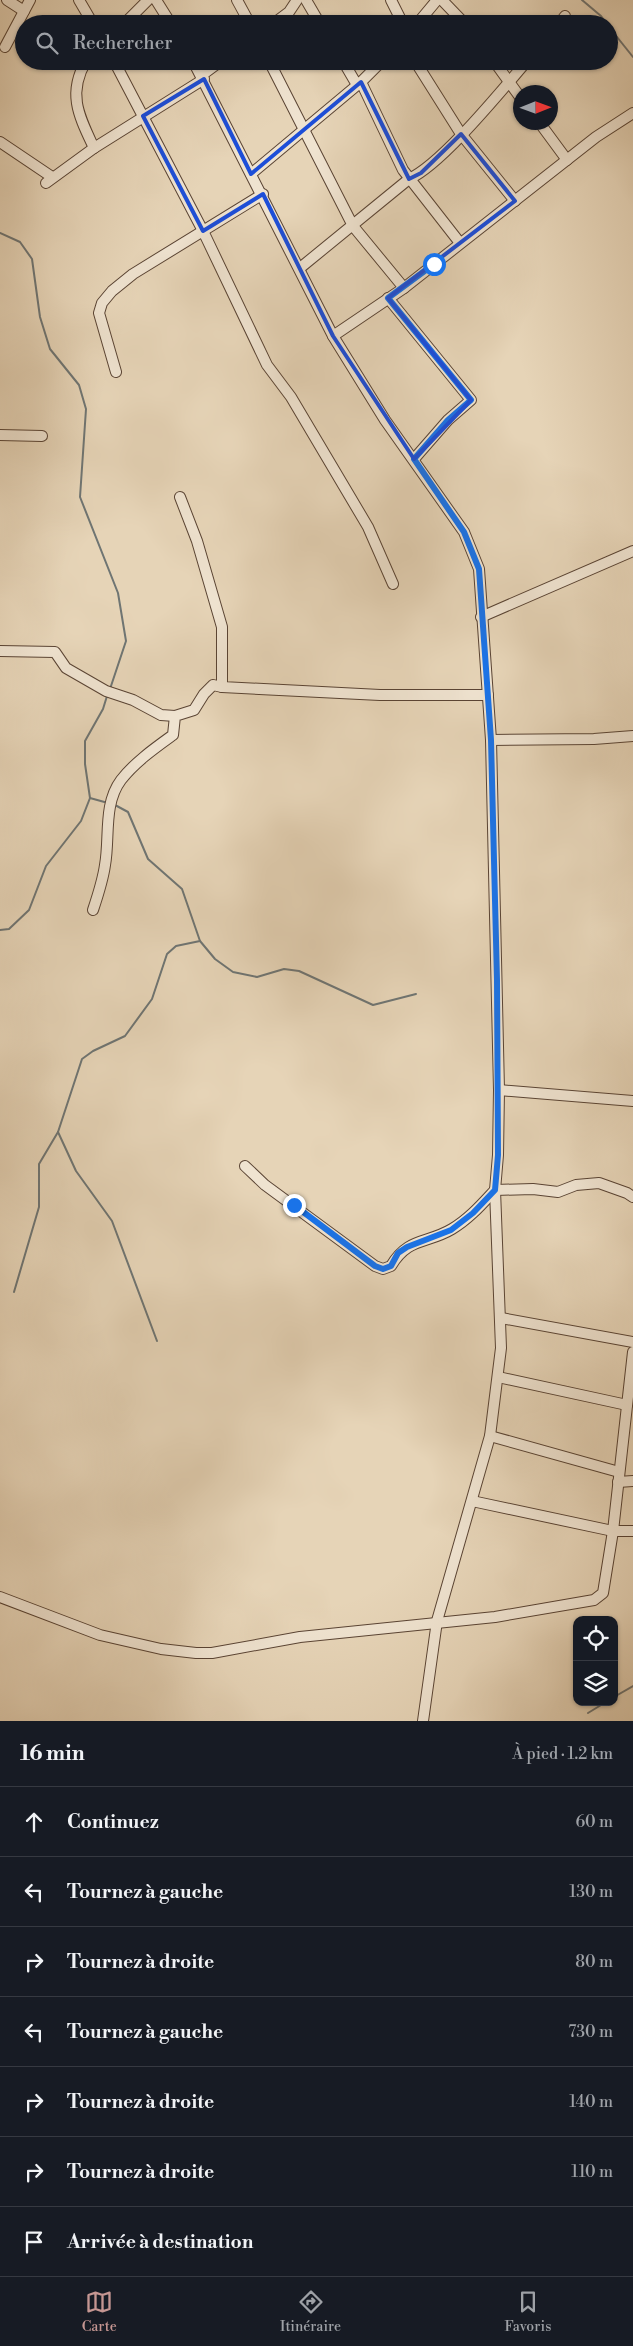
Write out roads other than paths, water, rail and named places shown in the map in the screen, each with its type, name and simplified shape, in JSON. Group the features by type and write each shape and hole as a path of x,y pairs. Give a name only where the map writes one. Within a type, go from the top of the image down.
{"street":[{"path":"7,0 24,11"},
{"path":"22,15 30,0"},
{"path":"79,0 88,15"},
{"path":"133,15 148,0"},
{"path":"156,0 165,15"},
{"path":"237,0 245,15"},
{"path":"285,15 297,0"},
{"path":"306,0 315,15"},
{"path":"391,0 398,15"},
{"path":"424,15 437,0"},
{"path":"442,0 456,15"},
{"path":"5,47 15,28"},
{"path":"81,70 77,76 75,99 94,148"},
{"path":"119,70 203,230 266,365 291,397 368,527 393,584"},
{"path":"199,70 333,336 385,420 464,532 479,569 491,740 499,1090 498,1155 495,1190 501,1318 498,1377 490,1436 437,1621 423,1721"},
{"path":"0,142 49,180 211,70"},
{"path":"274,70 353,226 404,288"},
{"path":"349,70 359,84 409,179 460,243"},
{"path":"251,174 359,84 373,70"},
{"path":"421,70 461,134 515,201"},
{"path":"501,70 513,86"},
{"path":"300,268 409,179 421,174 520,70"},
{"path":"333,336 404,288 596,137 633,113"},
{"path":"545,130 567,160"},
{"path":"116,372 99,312 102,303 112,291 133,274 262,194"},
{"path":"388,298 471,400 448,420 414,459"},
{"path":"0,435 42,436"},
{"path":"180,496 197,541 222,627 222,687"},
{"path":"481,617 633,551"},
{"path":"0,650 55,652 66,668 106,691 134,700 161,715 175,716 194,710 204,694 213,685 380,695 488,695"},
{"path":"93,910 106,864 107,829 113,795 130,770 173,735 175,716"},
{"path":"491,740 594,739 633,736"},
{"path":"499,1090 633,1101"},
{"path":"245,1166 265,1185 375,1266 383,1269 391,1266 398,1253 407,1247 451,1230 473,1213 495,1190 533,1189 558,1192 576,1186 599,1183 633,1197"},
{"path":"501,1318 633,1342"},
{"path":"0,1598 100,1635 182,1652 212,1653 300,1637 365,1632 437,1621 495,1617 594,1600 603,1594 613,1531 618,1477 629,1419 627,1405 633,1352"},
{"path":"498,1377 627,1405"},
{"path":"490,1436 618,1477 633,1480"},
{"path":"472,1501 613,1531 633,1532"}],"waterway":[{"path":"582,0 600,15"},
{"path":"618,38 633,57"},
{"path":"0,233 20,242 32,259 40,317 50,349 79,385 86,409 80,497 118,593 126,641 110,689"},
{"path":"0,930 9,929 29,910 46,866 81,821 90,798 85,764 85,741 103,709 107,696"},
{"path":"90,798 108,803"},
{"path":"115,805 128,812 148,859 182,889 200,941 215,959 233,972 257,977 284,969 299,971 373,1005 416,994"},
{"path":"14,1292 39,1207 39,1164 58,1132 82,1059 93,1051 125,1036 152,999 167,954 176,946 200,941"},
{"path":"58,1132 76,1171 112,1221 157,1341"},
{"path":"618,1695 633,1686"},
{"path":"588,1713 599,1706"}]}
